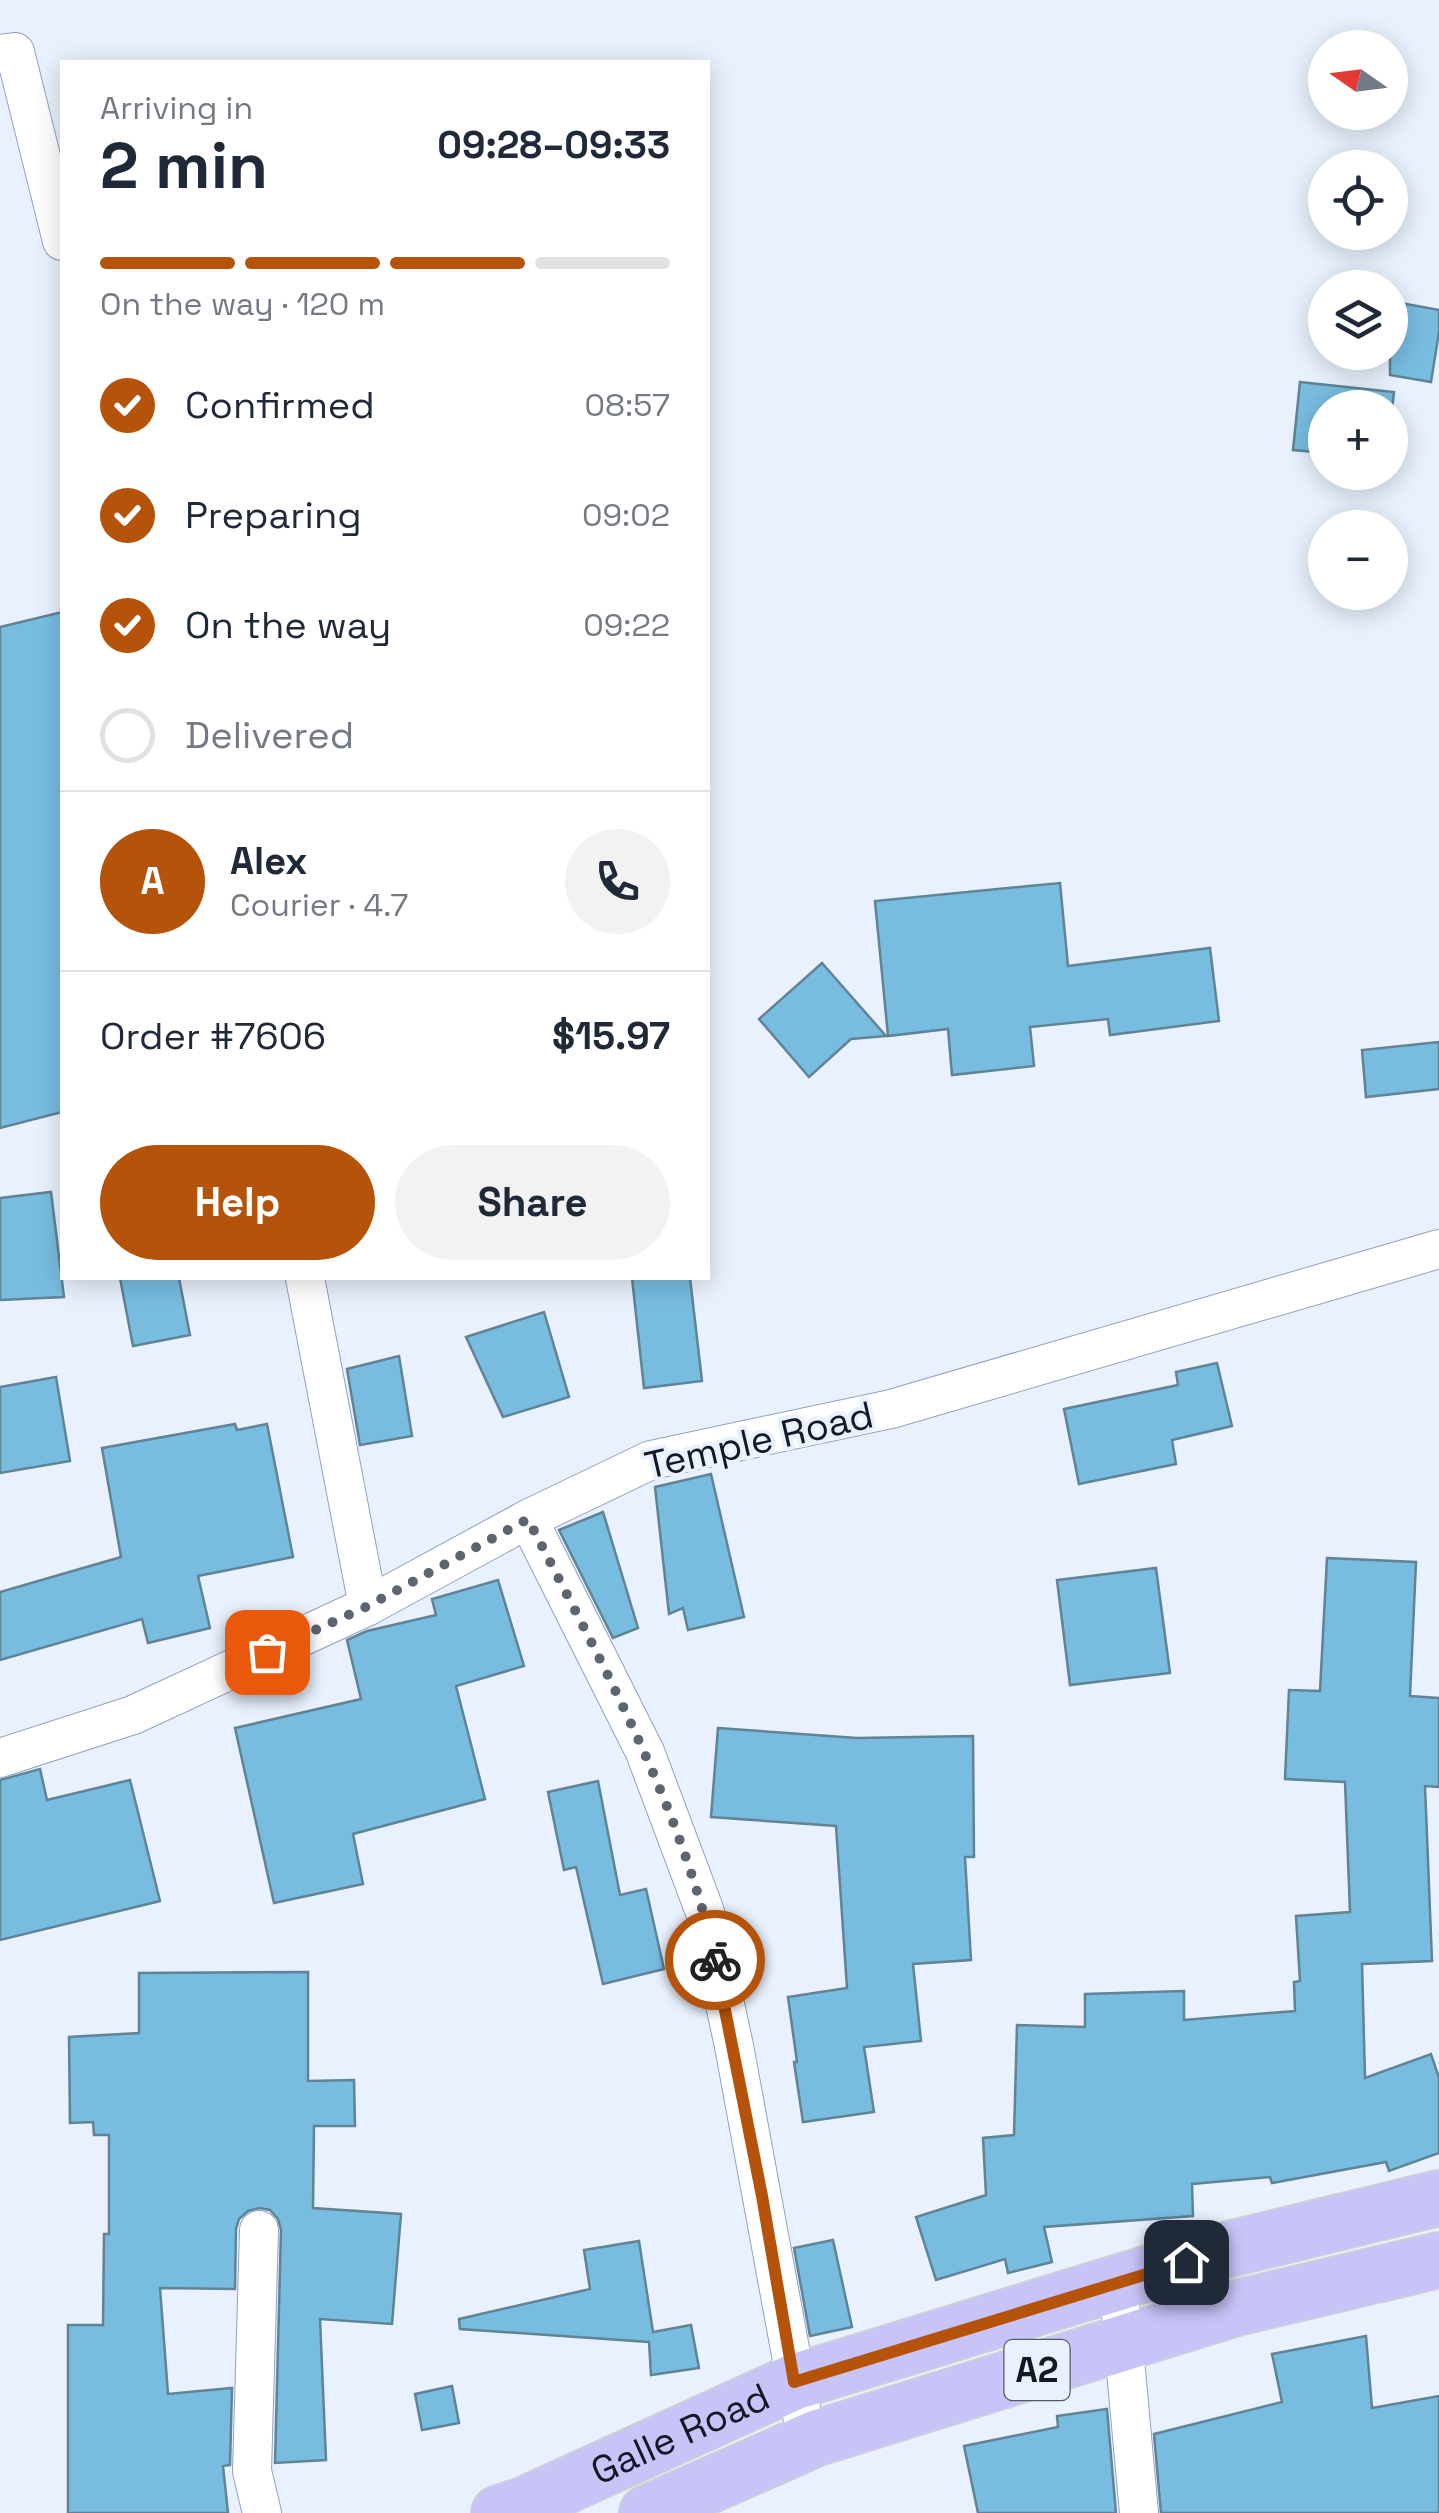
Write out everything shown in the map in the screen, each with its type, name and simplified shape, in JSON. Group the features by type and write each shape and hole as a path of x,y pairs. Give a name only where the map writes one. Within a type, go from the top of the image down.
{"highway":[{"name":"Galle Road","path":"516,2510 794,2382 1221,2251 1439,2198"},
{"name":"Galle Road","path":"647,2513 807,2441 1236,2308 1439,2260"}],"street":[{"path":"0,54 16,52 60,233"},
{"name":"Temple Road","path":"0,1758 134,1714 368,1606 528,1519 651,1460 891,1409 1439,1249"},
{"path":"305,1280 368,1606"},
{"path":"528,1519 644,1752 705,1912 738,2064 807,2441"},
{"path":"259,2230 252,2472 262,2513"},
{"path":"1118,2283 1138,2513"}],"building":[{"path":"1408,304 1439,310 1431,382 1390,375 1390,370 1408,370"},
{"path":"1300,382 1375,390 1308,390 1308,451 1293,450"},
{"path":"60,612 60,1113 0,1128 0,627"},
{"path":"1060,883 1068,966 1210,948 1219,1021 1110,1035 1108,1019 1030,1027 1034,1066 952,1075 948,1029 888,1036 875,901"},
{"path":"822,963 886,1036 851,1039 809,1077 759,1019"},
{"path":"1439,1042 1439,1089 1366,1097 1362,1050"},
{"path":"51,1192 64,1297 0,1300 0,1198"},
{"path":"120,1280 179,1280 190,1335 133,1346"},
{"path":"632,1280 690,1280 702,1381 644,1388"},
{"path":"544,1312 569,1397 503,1417 466,1337"},
{"path":"399,1356 412,1436 360,1445 347,1369"},
{"path":"1217,1363 1232,1426 1172,1440 1176,1464 1079,1484 1064,1409 1178,1385 1176,1372"},
{"path":"56,1377 70,1461 0,1473 0,1387"},
{"path":"235,1424 237,1430 267,1424 293,1557 198,1576 210,1628 148,1643 142,1619 0,1660 0,1592 121,1557 102,1448"},
{"path":"711,1474 744,1617 688,1630 683,1608 669,1614 655,1487"},
{"path":"603,1512 638,1628 613,1638 559,1530"},
{"path":"1327,1558 1416,1562 1410,1696 1439,1698 1439,1787 1425,1786 1432,1961 1362,1964 1365,2078 1431,2054 1439,2078 1439,2153 1389,2171 1386,2162 1272,2183 1270,2177 1192,2184 1193,2216 1044,2227 1052,2262 1008,2273 1005,2259 936,2280 916,2217 986,2195 983,2138 1014,2135 1017,2025 1085,2027 1085,1994 1184,1991 1184,2020 1295,2011 1294,1982 1300,1981 1296,1916 1350,1912 1345,1782 1285,1779 1289,1690 1320,1691"},
{"path":"1156,1568 1170,1673 1070,1685 1057,1580"},
{"path":"498,1580 524,1666 456,1686 485,1799 353,1834 363,1884 274,1903 235,1728 361,1699 347,1640 367,1631 436,1615 432,1599"},
{"path":"718,1728 857,1738 973,1736 974,1857 965,1857 971,1960 913,1964 921,2041 864,2047 874,2112 803,2122 794,2062 788,1997 847,1988 836,1826 711,1817"},
{"path":"40,1769 47,1800 130,1780 160,1901 0,1940 0,1780"},
{"path":"598,1781 620,1895 646,1889 664,1969 603,1984 576,1867 564,1870 548,1792"},
{"path":"308,1972 308,2081 354,2080 355,2126 314,2126 313,2208 401,2214 392,2324 320,2319 326,2460 275,2463 281,2230 270,2210 248,2211 239,2219 236,2229 235,2289 160,2288 168,2394 232,2388 230,2465 223,2466 228,2513 68,2513 68,2325 103,2325 104,2234 109,2234 109,2135 94,2135 93,2122 70,2123 69,2037 139,2033 139,1973"},
{"path":"833,2240 852,2327 810,2336 794,2248"},
{"path":"639,2241 653,2332 691,2325 699,2368 651,2375 649,2342 460,2329 459,2319 590,2289 584,2250"},
{"path":"1366,2336 1372,2408 1439,2396 1439,2513 1161,2513 1154,2434 1282,2402 1272,2354"},
{"path":"452,2386 459,2423 422,2430 415,2394"},
{"path":"1107,2409 1116,2513 978,2513 964,2446 1058,2427 1057,2416"}],"way so far":[{"path":"267,1652 368,1606 528,1519 644,1752 705,1912 715,1960"}],"route":[{"path":"715,1960 794,2382 1186,2262"}]}
